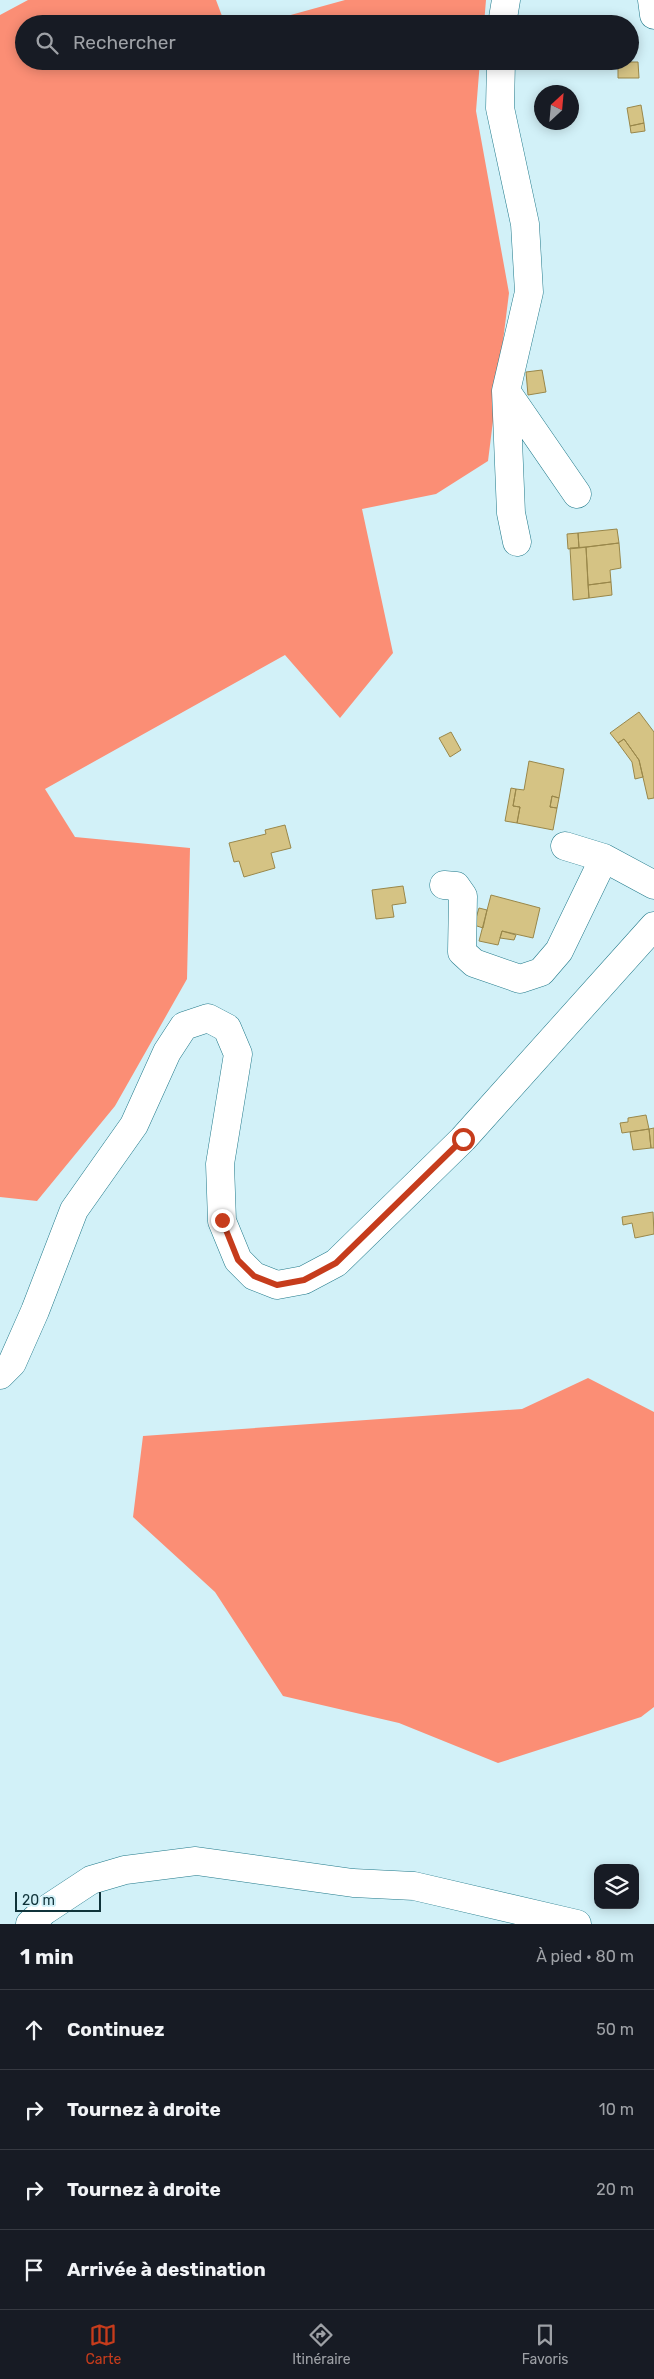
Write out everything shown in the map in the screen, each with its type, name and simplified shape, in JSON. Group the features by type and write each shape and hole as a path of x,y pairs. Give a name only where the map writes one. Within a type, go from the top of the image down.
{"lane":[{"path":"504,15 506,0"},
{"path":"652,0 654,15"},
{"path":"501,70 500,108 525,224 530,292 506,391 511,513 517,542"},
{"path":"506,391 577,494"},
{"path":"565,846 604,858 654,885"},
{"path":"444,885 456,886 463,896 462,952 474,963 520,979 541,972 559,951 604,858"},
{"path":"0,1375 12,1363 35,1311 74,1210 134,1125 167,1052 184,1026 208,1018 228,1028 238,1054 220,1164 222,1220 238,1260 254,1276 277,1285 304,1280 336,1263 463,1139 654,926"},
{"path":"30,1924 44,1911 91,1880 125,1870 196,1861 352,1883 414,1886 577,1924"}],"shaded area":[{"path":"28,0 216,0 222,15 15,15 15,70 479,70 476,111 509,293 488,461 436,494 362,509 393,653 340,718 285,655 45,789 75,837 190,848 187,979 115,1106 37,1201 0,1197 0,15"},
{"path":"345,0 486,0 485,15 291,15"},
{"path":"588,1378 654,1412 654,1707 641,1717 498,1763 399,1723 283,1696 215,1592 133,1517 143,1436 522,1409"}],"building":[{"path":"618,70 638,70 639,78 618,78"},
{"path":"641,105 644,123 630,126 627,108"},
{"path":"644,123 645,131 631,133 630,126"},
{"path":"542,370 546,392 528,395 526,372"},
{"path":"617,529 619,543 579,548 578,533"},
{"path":"578,533 579,548 568,549 567,534"},
{"path":"619,543 621,568 610,570 611,582 588,585 586,547"},
{"path":"586,547 589,598 573,600 570,548"},
{"path":"611,582 612,595 589,598 588,585"},
{"path":"639,712 654,732 654,798 648,799 639,760 624,739 618,743 610,733"},
{"path":"451,732 461,750 450,757 439,738"},
{"path":"624,739 639,760 643,777 635,779 632,762 618,743"},
{"path":"529,761 564,769 559,798 552,796 550,807 557,808 553,830 517,823 520,807 513,806 516,789 524,790"},
{"path":"511,788 516,789 513,806 520,807 517,823 505,821"},
{"path":"552,796 559,798 557,808 550,807"},
{"path":"285,825 291,848 271,853 275,868 244,877 239,861 234,862 229,843 266,834 265,830"},
{"path":"403,886 406,903 392,905 394,917 376,919 372,890"},
{"path":"491,895 540,908 533,938 502,931 498,945 479,941"},
{"path":"479,908 487,910 483,928 474,925"},
{"path":"502,931 516,935 514,940 500,938"},
{"path":"646,1115 649,1129 622,1133 620,1123 628,1122 628,1118"},
{"path":"654,1128 654,1148 651,1148 649,1129"},
{"path":"649,1129 651,1148 633,1150 630,1132"},
{"path":"653,1212 654,1234 635,1238 632,1223 623,1225 622,1217"}],"route":[{"path":"222,1220 238,1260 254,1276 277,1285 304,1280 336,1263 463,1139"}]}
